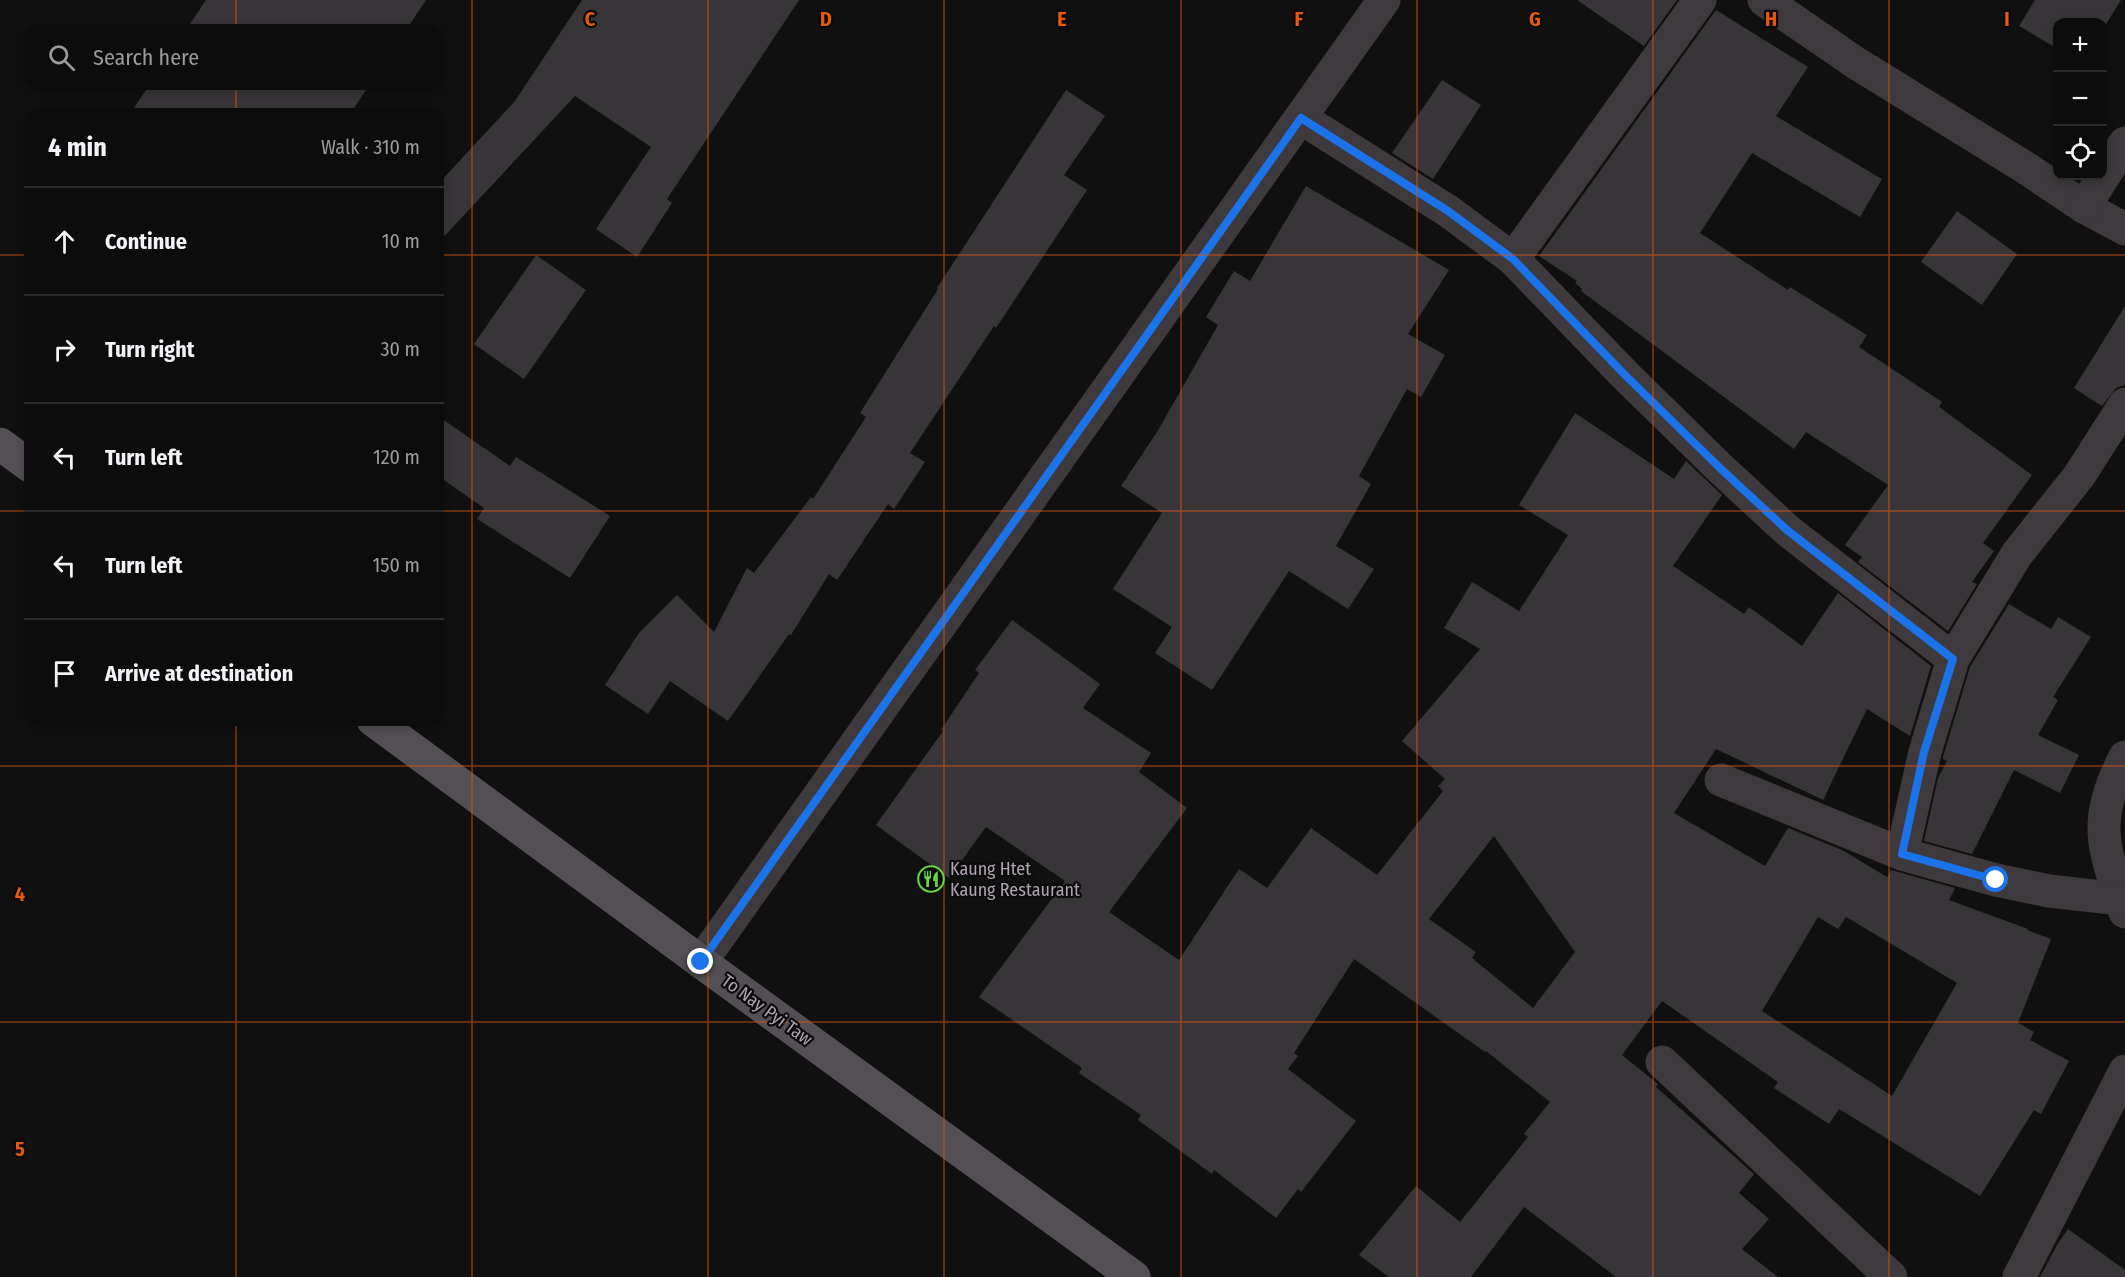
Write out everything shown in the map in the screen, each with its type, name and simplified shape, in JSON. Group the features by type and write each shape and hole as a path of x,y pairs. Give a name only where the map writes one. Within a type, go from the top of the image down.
{"main road":[{"path":"0,444 24,462"},
{"name":"To Nay Pyi Taw","path":"381,726 1134,1277"}],"street":[{"path":"701,962 1384,0"},
{"path":"1513,259 1700,0"},
{"path":"1764,0 1856,63 2026,168 2084,207 2125,229"},
{"path":"1301,118 1448,211 1513,259 1625,375 1787,530 1953,659"},
{"path":"2084,207 2125,143"},
{"path":"1902,854 1924,752 1953,659 2017,554 2079,476 2125,404"},
{"path":"2123,906 2112,877 2103,828 2109,795 2125,757"},
{"path":"1721,780 1902,854 2006,883 2123,906"},
{"path":"1662,1062 1891,1277"},
{"path":"2019,1277 2125,1071"}],"building":[{"path":"206,0 426,0 410,24 190,24"},
{"path":"582,0 799,0 667,199 672,203 637,257 596,229 651,147 575,96 444,237 444,178 515,101"},
{"path":"1577,0 1677,0 1644,46"},
{"path":"2035,0 2121,0 2107,23 2107,18 2053,18 2053,46 2019,26"},
{"path":"1716,10 1808,67 1776,116 1882,179 1860,217 1752,153 1700,233 1788,290 1790,287 1867,335 1859,347 1942,402 1939,407 2032,475 1983,543 1994,551 1972,582 1977,584 1948,631 1858,562 1862,557 1845,545 1888,485 1806,432 1794,449 1581,291 1582,289 1575,283 1577,281 1539,256"},
{"path":"1442,80 1481,105 1433,179 1392,153"},
{"path":"146,90 366,90 354,108 134,108"},
{"path":"1066,90 1105,116 1064,175 1087,190 910,453 925,462 894,509 888,504 837,580 829,574 791,635 789,634 728,721 670,681 648,714 605,685 639,633 677,595 714,632 747,568 754,573 811,497 813,499 866,417 860,413 937,288"},
{"path":"1306,186 1449,270 1408,334 1445,355 1421,397 1407,389 1359,476 1371,484 1336,546 1374,569 1348,609 1289,571 1212,690 1155,653 1172,627 1113,589 1162,513 1121,486 1157,432 1218,325 1206,317 1234,271 1250,281"},
{"path":"1957,211 2017,254 1982,305 1921,262"},
{"path":"536,255 586,290 524,379 474,344"},
{"path":"2125,306 2125,385 2116,388 2102,406 2074,388"},
{"path":"1575,413 1674,479 1686,461 1722,495 1673,566 1744,614 1749,607 1802,646 1838,593 1931,666 1910,736 1867,709 1823,800 1716,749 1674,813 1765,866 1788,828 1842,850 1887,877 1891,870 1955,888 1949,900 2051,939 2018,1023 2034,1032 2030,1040 2069,1061 2041,1114 2034,1110 1980,1196 1839,1109 1829,1124 1774,1088 1778,1082 1662,1001 1622,1055 1658,1084 1656,1087 1754,1174 1739,1193 1769,1219 1742,1249 1778,1277 1616,1277 1524,1207 1471,1277 1389,1277 1359,1255 1416,1186 1460,1222 1528,1137 1524,1134 1550,1102 1486,1051 1354,959 1294,1053 1298,1056 1288,1069 1356,1121 1301,1192 1298,1189 1276,1218 1214,1170 1212,1174 1138,1120 1141,1115 1079,1073 1082,1068 979,997 1065,881 986,827 949,878 876,825 943,731 941,730 979,673 975,670 1012,620 1100,684 1083,708 1151,753 1139,772 1187,808 1109,912 1179,960 1239,869 1267,888 1311,828 1377,875 1443,791 1438,786 1445,779 1402,741 1480,649 1444,628 1472,582 1519,611 1568,535 1519,505","holes":["1494,836 1575,952 1533,1008 1472,958 1476,952 1429,919","1818,917 1838,929 1846,917 1957,983 1892,1096 1762,1011"]},
{"path":"444,420 510,466 516,457 610,516 570,578 477,519 484,508 444,480"},
{"path":"2009,604 2051,629 2058,617 2091,637 2053,697 2058,700 2038,735 2079,755 2060,793 2014,770 1972,854 1924,841 1938,778 1947,761 1943,757 1970,667"},
{"path":"2068,1229 2125,1270 2125,1277 2040,1277"}],"place":[{"name":"Kaung Htet Kaung Restaurant","path":"931,879"}],"route":[{"path":"701,962 1301,118 1448,211 1513,259 1625,375 1787,530 1953,659 1924,752 1902,854 1996,880"}]}
